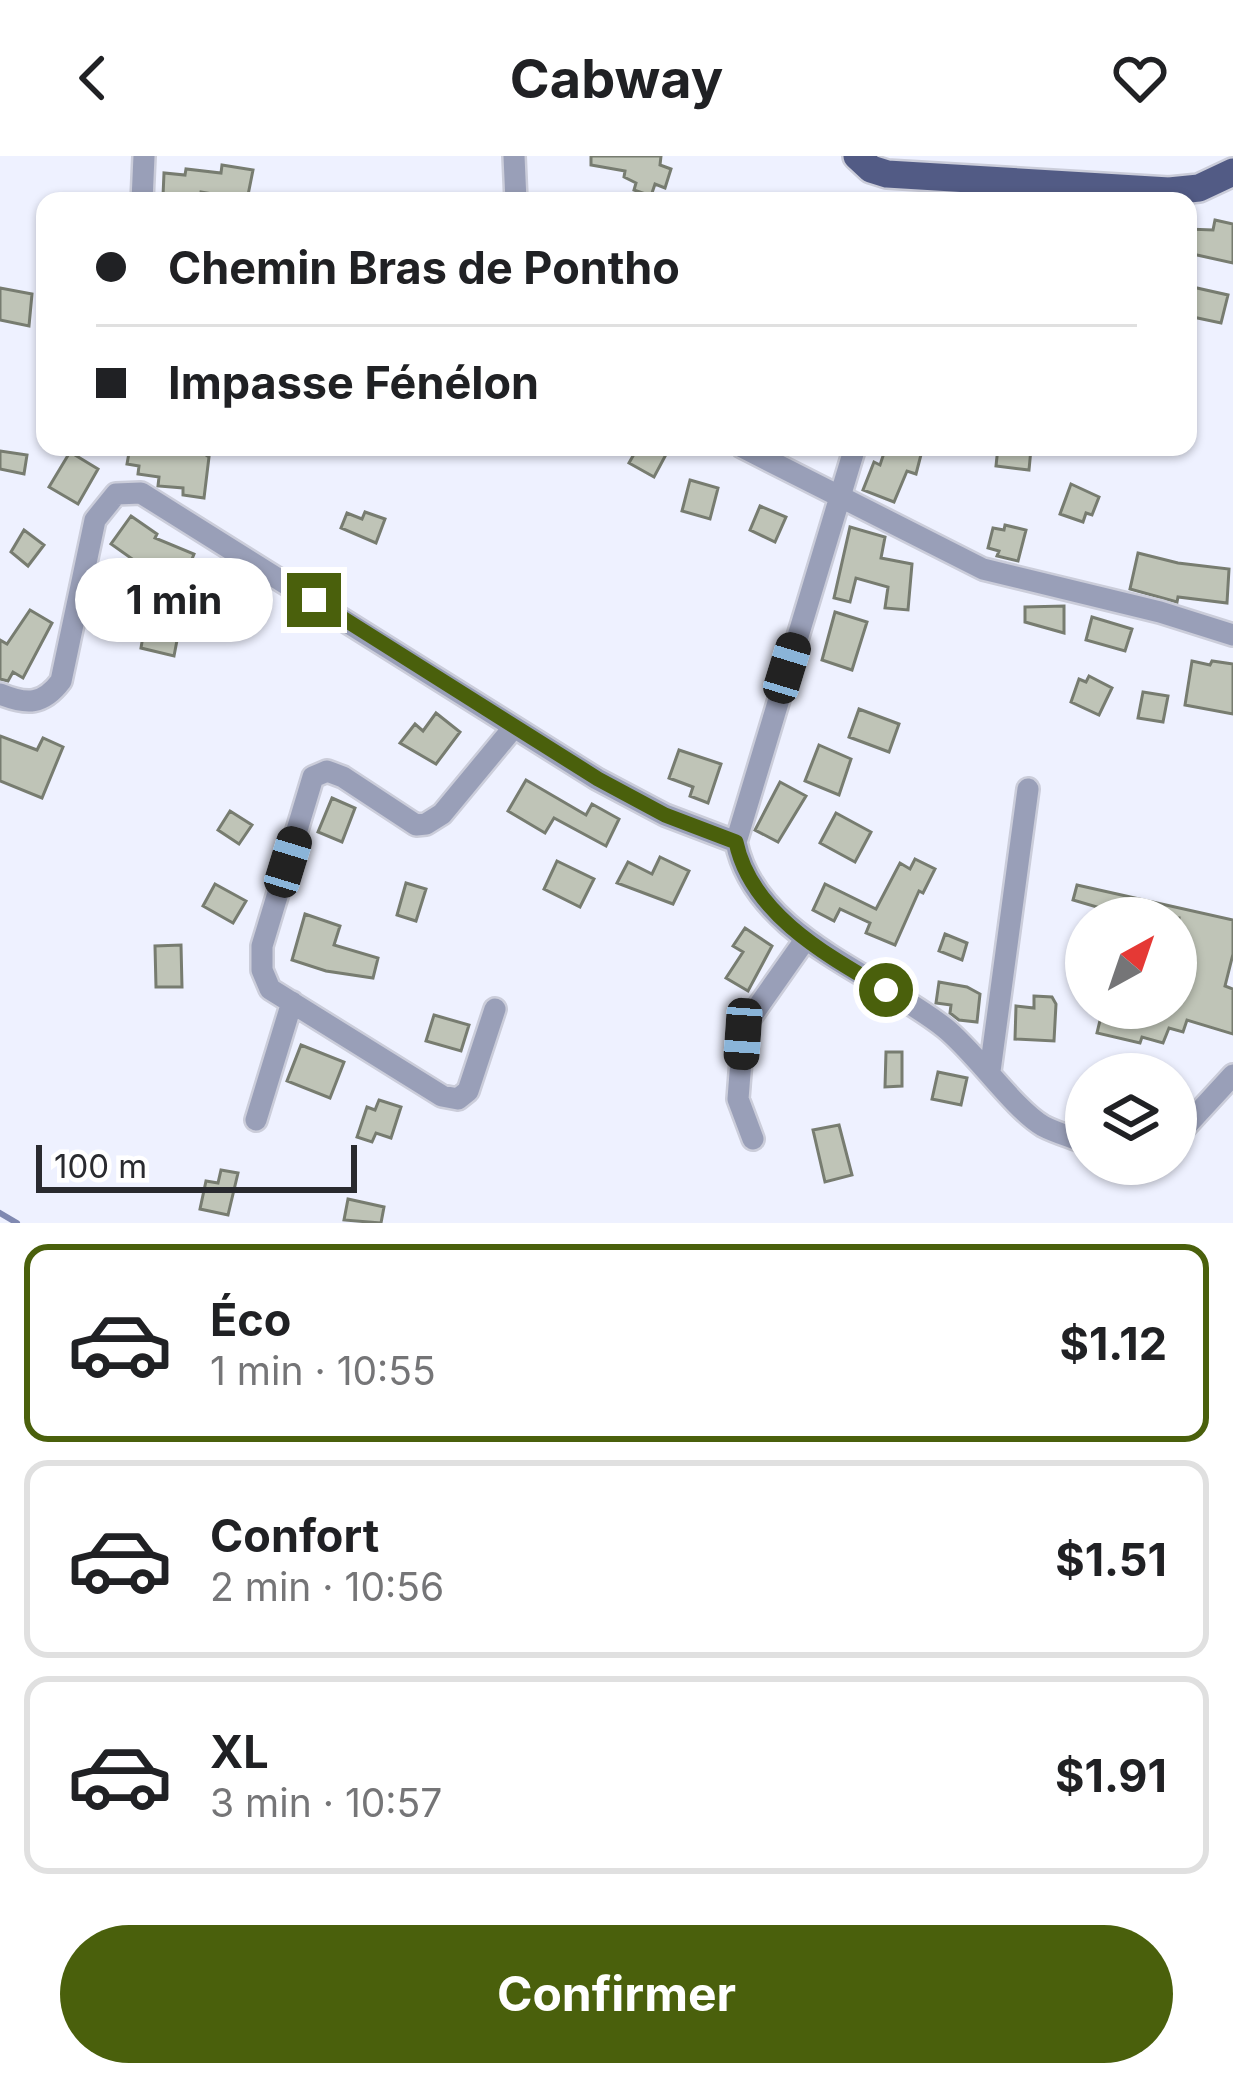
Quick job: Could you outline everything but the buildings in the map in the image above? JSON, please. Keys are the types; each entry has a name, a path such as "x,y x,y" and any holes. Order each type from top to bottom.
{"main road":[{"path":"856,156 871,169 887,174 1169,191 1199,188 1233,172"}],"street":[{"path":"142,192 144,156"},
{"path":"514,156 516,192"},
{"path":"760,456 983,569 1160,612 1233,635"},
{"path":"852,456 736,842 740,861 805,940 941,1025 1043,1126 1065,1135"},
{"path":"0,694 35,701 49,697 61,681 95,520 107,501 127,491 154,499 514,727 648,806 736,842"},
{"path":"495,1009 468,1091 458,1099 442,1096 270,989 262,970 262,946 313,777 327,772 343,777 416,824 427,824 442,814 514,727"},
{"path":"990,1071 1028,789"},
{"path":"753,1139 738,1099 743,1034 805,940"},
{"path":"256,1120 292,1002"},
{"path":"1197,1114 1233,1075"}],"waterway":[{"path":"0,1213 17,1223"}],"route":[{"path":"314,600 598,779 665,815 736,842 740,861 754,883 805,940 886,990"}]}
